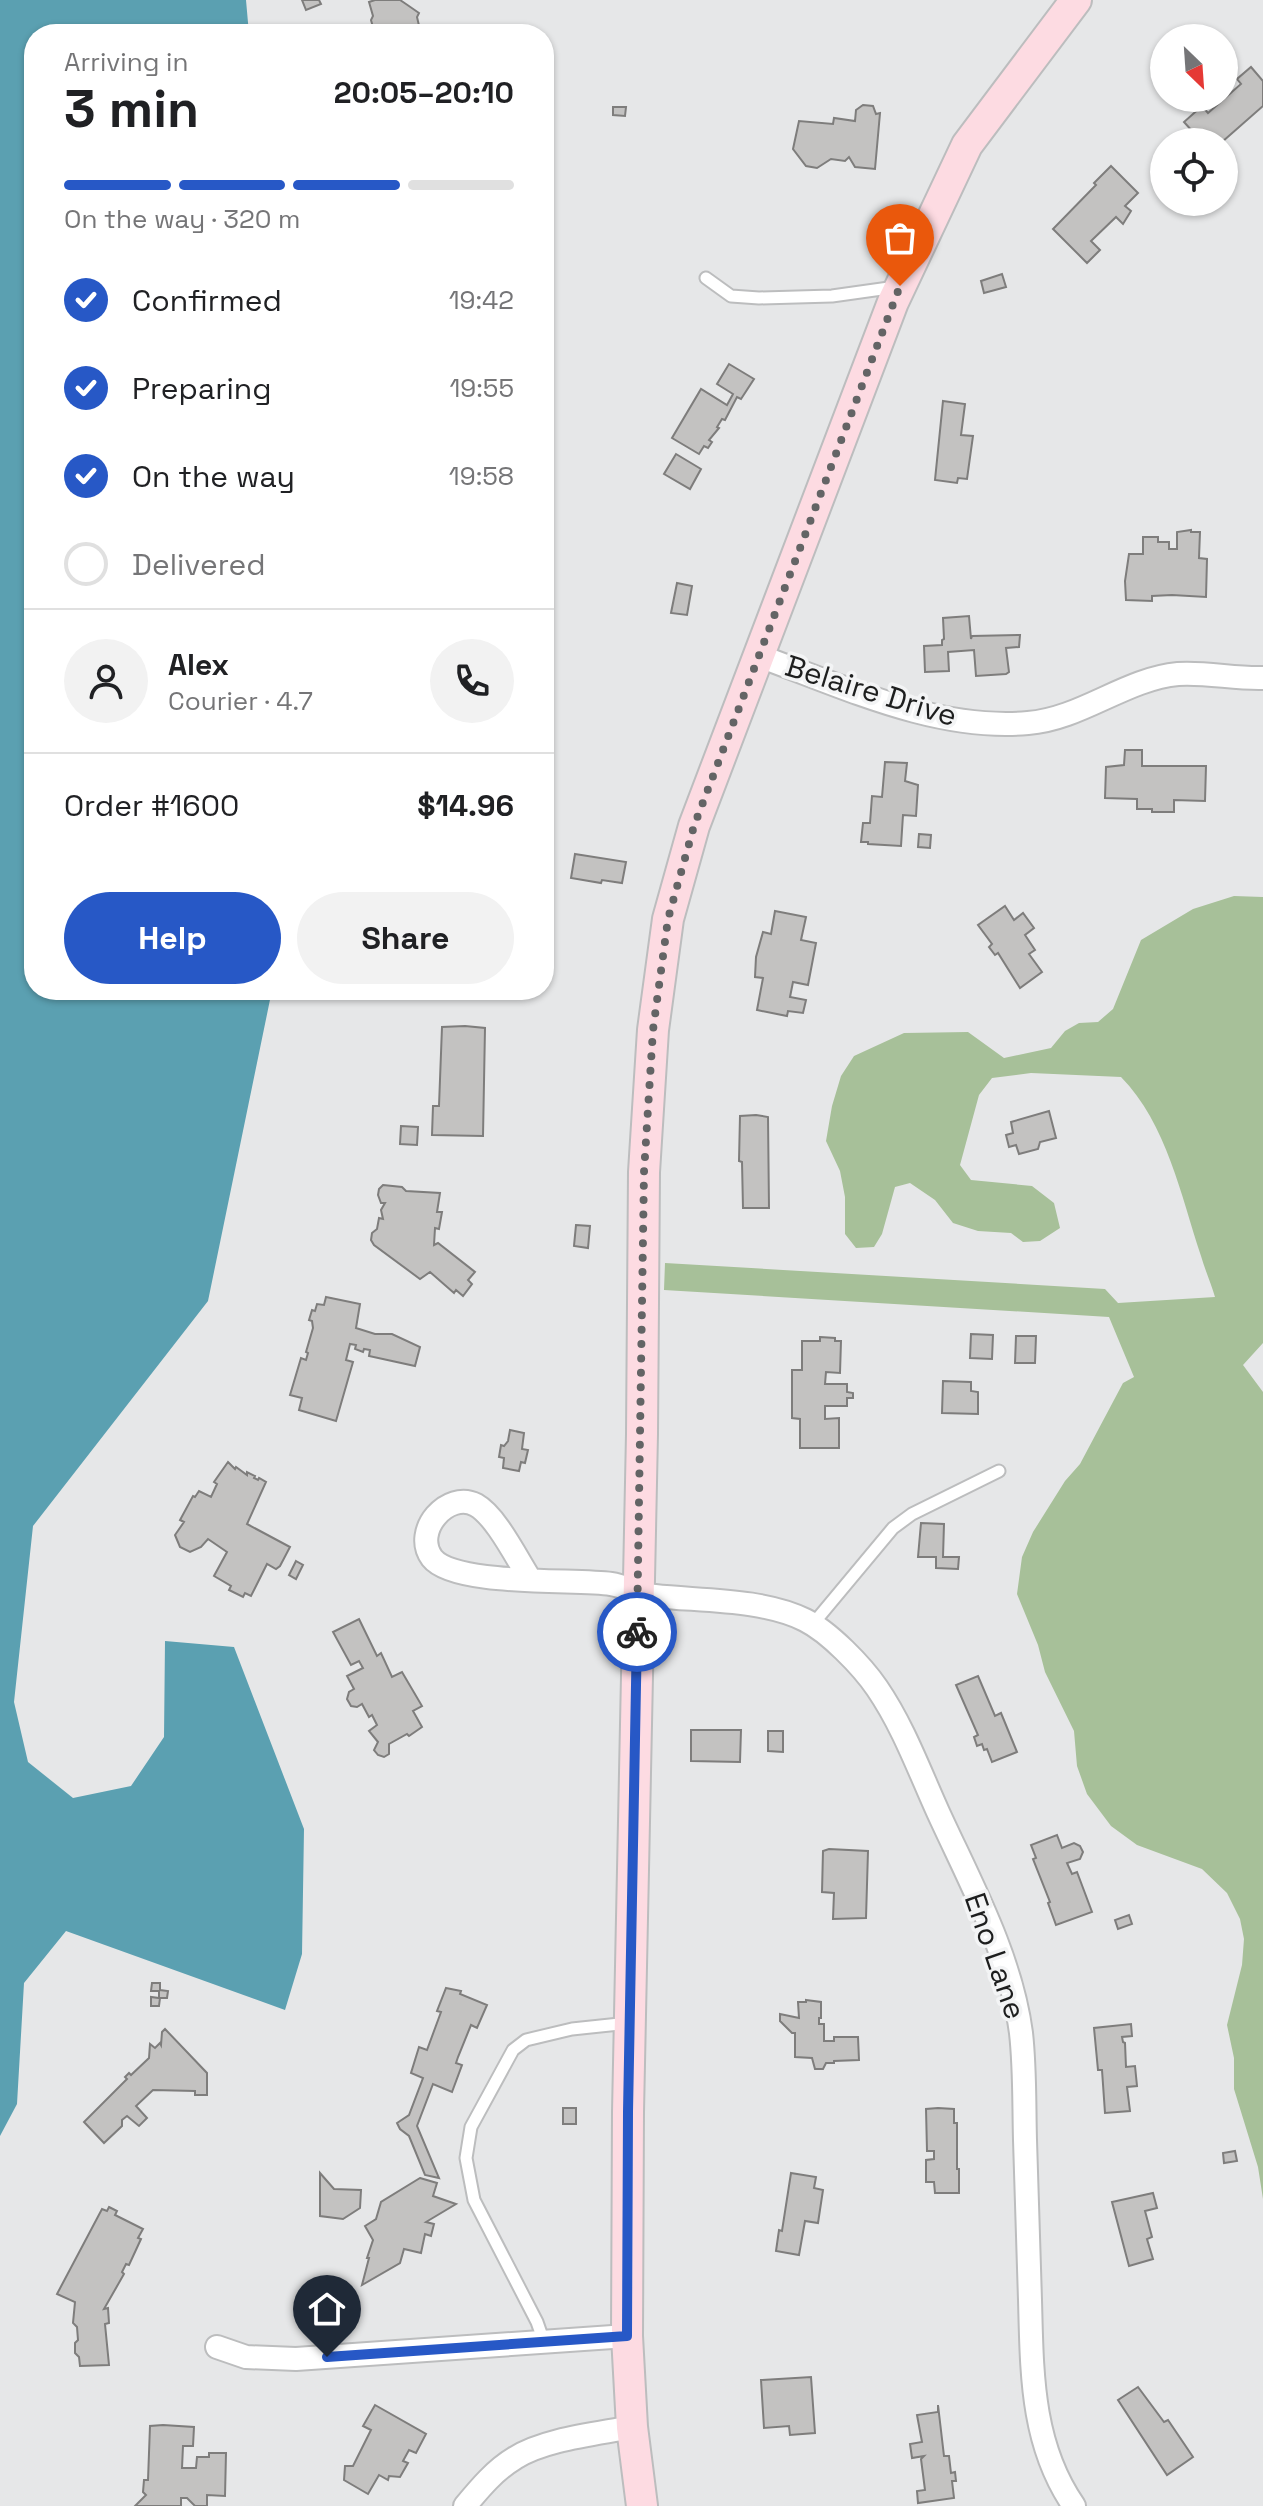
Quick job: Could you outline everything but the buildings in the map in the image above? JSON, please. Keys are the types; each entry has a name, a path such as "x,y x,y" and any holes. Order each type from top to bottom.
{"main road":[{"path":"642,2506 632,2427 627,2336 630,2023 644,1172 653,1030 668,919 690,839 900,286 967,145 1072,2"}],"street":[{"name":"Belaire Drive","path":"759,656 910,710 974,723 1030,723 1068,713 1124,688 1177,674 1263,678"},
{"name":"Eno Lane","path":"530,1579 489,1516 474,1503 451,1503 431,1520 425,1540 433,1558 456,1572 530,1579 611,1584 651,1596 735,1602 798,1617 813,1624 866,1674 900,1727 981,1906 1015,2005 1023,2054 1031,2343 1037,2419 1050,2462 1074,2506"},
{"path":"217,2347 246,2357 296,2359 627,2336"},
{"path":"465,2506 481,2486 516,2457 538,2448 632,2427"}],"lane":[{"path":"706,278 731,296 759,298 832,296 900,286"},
{"path":"813,1624 893,1528 912,1514 999,1471"},
{"path":"544,2342 537,2322 474,2200 466,2158 471,2127 513,2050 526,2040 572,2029 630,2023"}],"green space":[{"path":"1234,896 1263,897 1263,1343 1243,1365 1263,1392 1263,2199 1258,2167 1234,2089 1234,2058 1227,2025 1242,1965 1244,1939 1240,1919 1227,1893 1202,1869 1137,1845 1111,1826 1087,1794 1077,1766 1074,1731 1045,1672 1038,1645 1017,1594 1022,1557 1033,1532 1065,1481 1080,1464 1123,1383 1134,1377 1109,1317 664,1290 665,1263 1105,1289 1118,1303 1215,1297 1161,1138 1137,1096 1121,1077 1031,1073 992,1078 979,1095 960,1165 971,1180 1032,1186 1054,1203 1060,1228 1040,1241 1023,1242 1011,1233 978,1231 953,1223 935,1200 910,1183 895,1187 882,1234 874,1247 856,1248 845,1234 845,1197 840,1171 826,1141 841,1076 854,1056 904,1033 968,1032 1004,1058 1051,1048 1065,1031 1079,1023 1098,1022 1113,1009 1141,940 1193,909"}],"water":[{"path":"0,0 246,0 248,24 24,24 24,1000 270,1000 208,1301 33,1526 14,1702 28,1762 73,1798 131,1786 164,1737 165,1641 234,1647 304,1829 302,1954 285,2010 66,1931 24,1983 17,2104 0,2136"}],"way so far":[{"path":"637,1632 644,1172 653,1030 668,919 694,826 900,286"}],"route":[{"path":"327,2357 627,2336 637,1632"}]}
